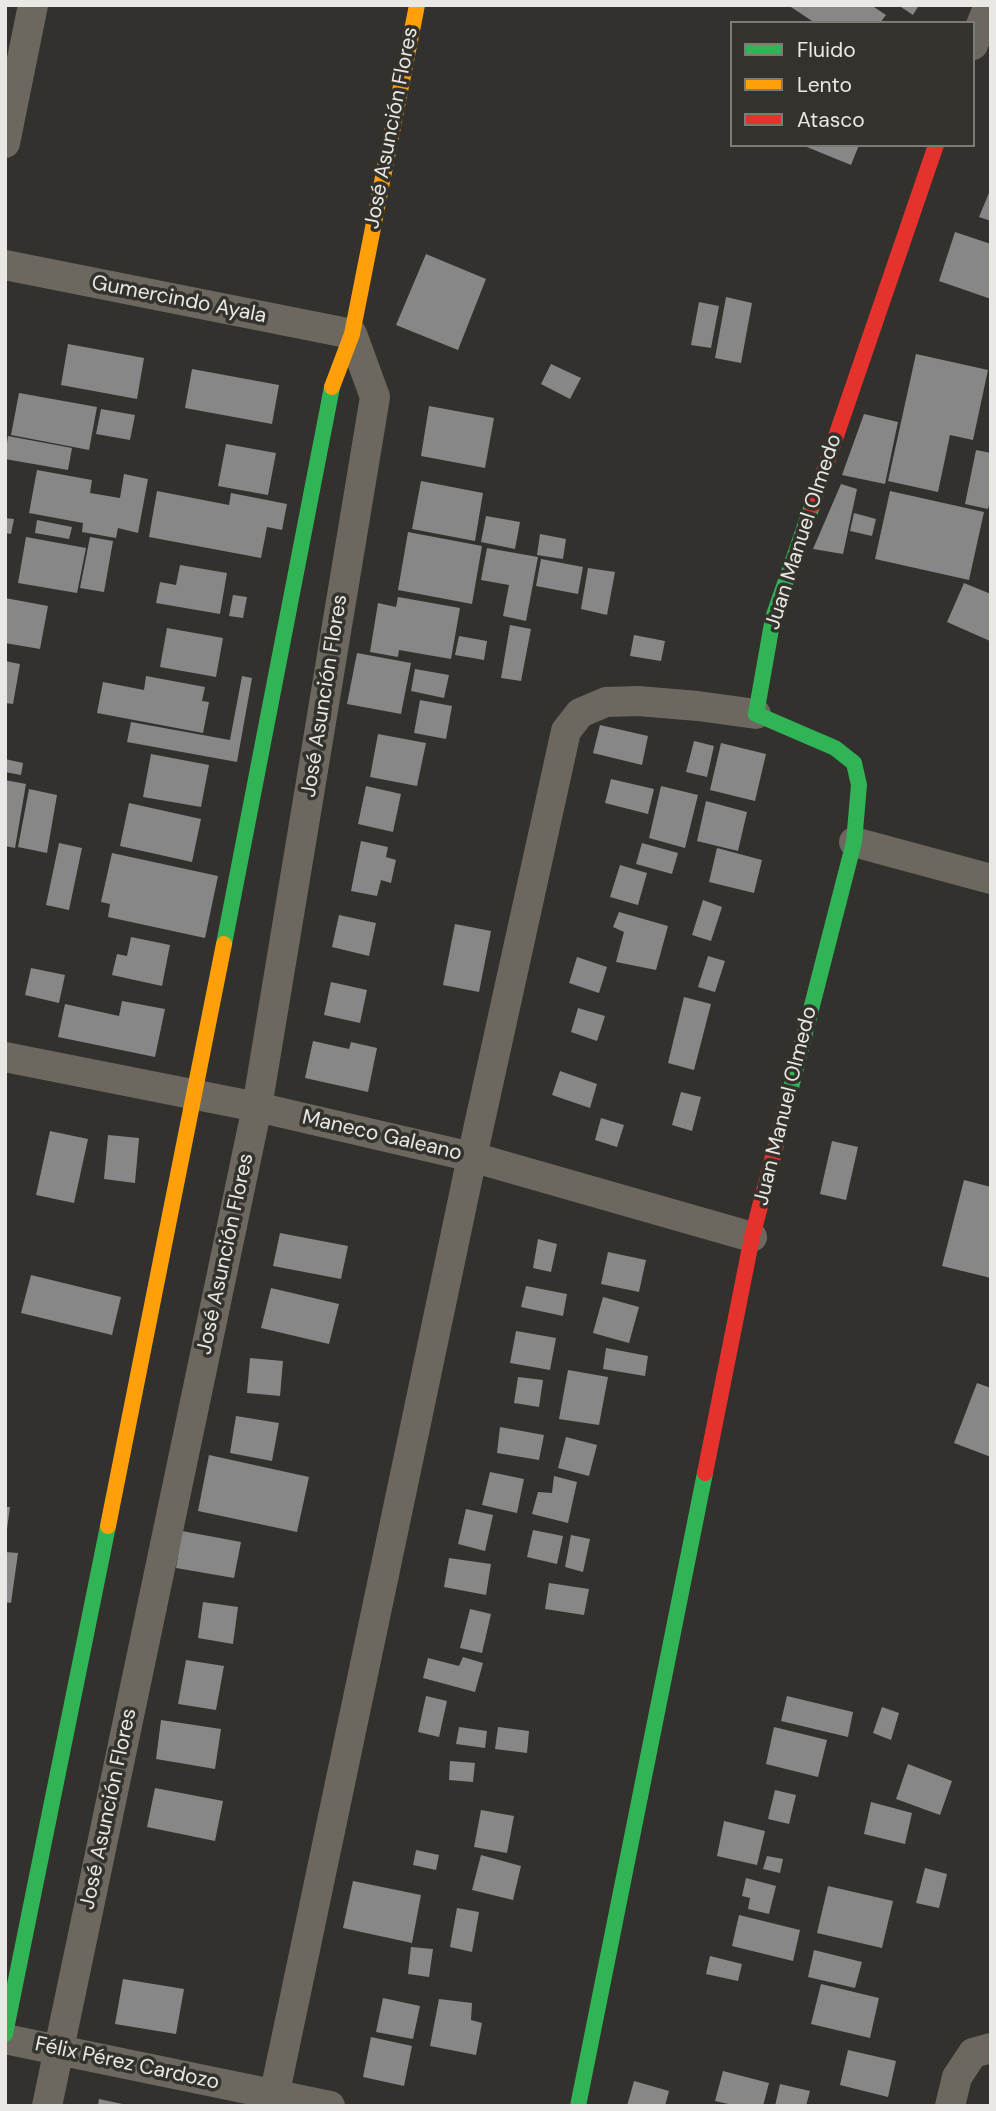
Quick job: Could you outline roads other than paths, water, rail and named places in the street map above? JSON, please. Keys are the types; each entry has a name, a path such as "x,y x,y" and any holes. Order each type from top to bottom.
{"street":[{"path":"5,142 33,5"},
{"name":"José Asunción Flores","path":"195,1095 331,390 352,334 417,5"},
{"path":"975,40 989,5"},
{"name":"Juan Manuel Olmedo","path":"578,2106 752,1237 854,842 859,785 854,763 835,748 756,714 773,618 935,147"},
{"name":"Gumercindo Ayala","path":"5,265 352,334"},
{"name":"José Asunción Flores","path":"47,2106 257,1107 375,397 352,334"},
{"path":"273,2100 472,1157 566,731 580,713 607,702 638,701 756,714"},
{"path":"854,842 991,879"},
{"name":"Maneco Galeano","path":"5,1057 257,1107 472,1157 752,1237"},
{"path":"5,2036 195,1095"},
{"name":"Félix Pérez Cardozo","path":"5,2036 273,2100 330,2106"},
{"path":"950,2106 957,2077 973,2053 991,2048"}]}
